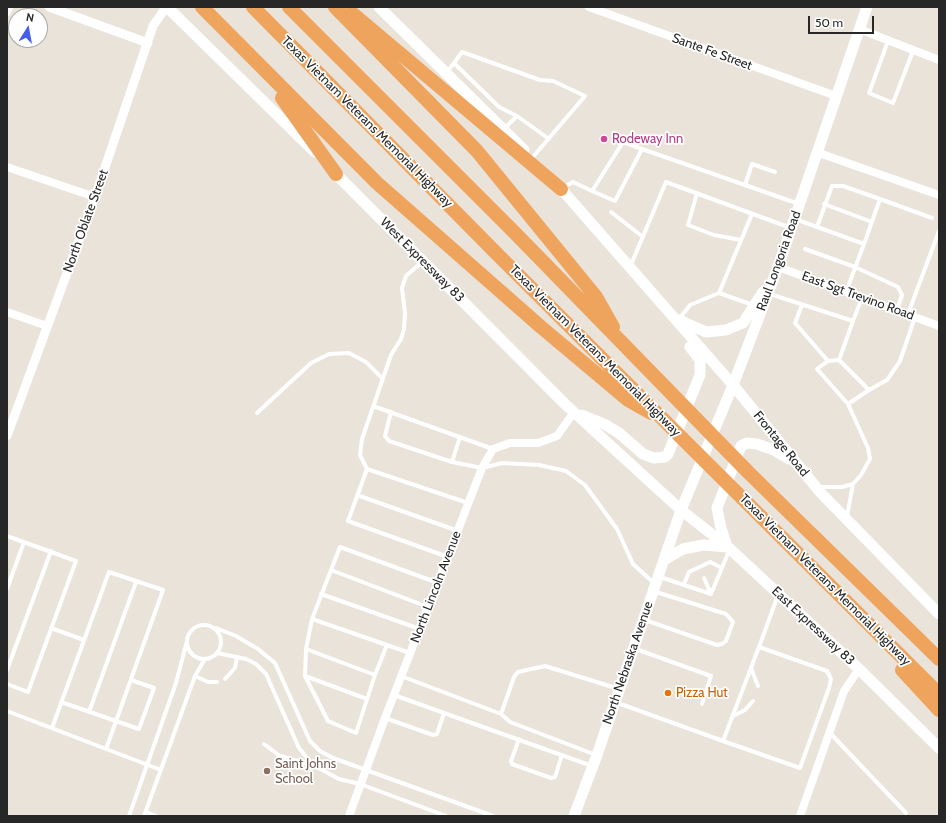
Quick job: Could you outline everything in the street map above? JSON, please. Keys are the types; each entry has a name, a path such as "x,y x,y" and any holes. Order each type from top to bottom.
{"highway":[{"path":"202,7 377,183 541,327 628,400 667,422"},
{"path":"216,7 336,174"},
{"name":"Texas Vietnam Veterans Memorial Highway","path":"253,7 493,250 939,694"},
{"name":"Texas Vietnam Veterans Memorial Highway","path":"289,7 748,472 939,659"},
{"path":"334,7 477,151 596,297 622,343"},
{"path":"344,7 562,189"},
{"path":"790,546 939,710"},
{"path":"873,593 939,651"}],"main road":[{"name":"West Expressway 83","path":"166,7 336,174 574,412 681,510"},
{"path":"379,7 562,189 630,268"},
{"name":"Raul Longoria Road","path":"681,510 733,385 776,272 867,7"},
{"name":"Frontage Road","path":"630,268 733,385 815,487 939,614"},
{"path":"675,318 706,332 726,330 743,323 776,272"},
{"path":"574,412 604,424 619,433 643,454 654,458 665,457 668,454 701,369 700,360 678,330 675,318"},
{"path":"664,560 683,549 703,545 729,548 721,528 717,508 742,445 747,443 757,444 774,450 797,464"},
{"name":"East Expressway 83","path":"681,510 729,548 859,669 939,748"},
{"name":"North Nebraska Avenue","path":"574,816 595,761 681,510"}],"street":[{"path":"7,12 8,7"},
{"path":"49,7 148,43"},
{"name":"North Oblate Street","path":"7,436 95,197 153,26 166,7"},
{"name":"Sante Fe Street","path":"589,7 836,96"},
{"path":"859,29 939,60"},
{"path":"816,152 939,195"},
{"path":"7,167 95,197"},
{"name":"East Sgt Trevino Road","path":"776,272 846,292 939,326"},
{"path":"7,312 47,326"},
{"path":"493,449 510,443 538,443 557,436 574,412"},
{"name":"North Lincoln Avenue","path":"349,816 468,503 482,468 493,449"},
{"path":"800,816 844,692 859,669"}],"lane":[{"path":"888,41 869,93 893,103 913,51"},
{"path":"446,73 462,52 540,80 553,81 585,96 532,158"},
{"path":"454,63 499,107 517,116 549,139"},
{"path":"503,129 517,116"},
{"path":"592,190 623,142 800,204"},
{"path":"562,189 573,182 615,201 642,149"},
{"path":"745,185 752,164 774,172"},
{"path":"630,268 666,182 752,214 793,224 816,227 864,244"},
{"path":"816,227 830,188 837,185 932,218"},
{"path":"697,193 688,225 714,235 741,240"},
{"path":"846,292 880,199"},
{"path":"824,204 872,222"},
{"path":"611,212 643,237"},
{"path":"719,293 752,214"},
{"path":"848,404 887,380 900,361 911,316 939,231"},
{"path":"805,249 855,267 898,287 902,295 897,310"},
{"path":"423,261 406,276 402,288 405,313 404,329 401,339 391,355 373,406 362,439 360,455 367,469 468,503"},
{"path":"675,318 690,305 719,293 754,306"},
{"path":"767,294 853,322"},
{"path":"839,360 862,298"},
{"path":"802,305 795,323 828,361"},
{"path":"257,413 311,363 329,354 349,353 366,362 383,379"},
{"path":"839,360 869,390"},
{"path":"815,487 842,487 853,484 861,476 870,459 868,448 848,404 817,369 828,361 839,360"},
{"path":"373,406 493,449"},
{"path":"391,412 385,436 389,441 452,462 482,468 502,463 539,465 566,471 585,485 617,529 633,564 640,572 655,584 726,614 733,622 726,641 717,645 643,619"},
{"path":"452,462 460,437"},
{"path":"367,469 348,521 448,558"},
{"path":"847,520 847,507 853,484"},
{"path":"357,495 458,530"},
{"path":"7,536 76,561 28,692 7,684"},
{"path":"7,589 24,542"},
{"path":"387,645 375,675 356,733 328,721 305,676 306,649 312,619 340,546 438,583"},
{"path":"711,594 729,548"},
{"path":"7,670 51,552"},
{"path":"684,584 689,572 700,569 710,562 722,568"},
{"path":"330,570 429,608"},
{"path":"52,728 109,572 163,590 106,749"},
{"path":"704,578 711,594"},
{"path":"89,712 136,582"},
{"path":"655,584 684,584 711,594"},
{"path":"321,594 420,629"},
{"path":"723,741 778,594"},
{"path":"312,619 410,654"},
{"path":"129,816 176,683 186,641 191,630 196,626 208,625 236,636 258,649 275,663 310,741 320,751 333,758 493,816"},
{"path":"52,628 84,640"},
{"path":"186,641 187,646 194,656 209,659 218,653 222,642 221,636 216,628"},
{"path":"615,702 800,768 830,688 831,679 827,671 759,647"},
{"path":"633,648 711,676 702,704"},
{"path":"306,649 375,675"},
{"path":"218,653 237,657 256,664 266,674 299,748 313,765"},
{"path":"226,679 235,668 237,657"},
{"path":"156,816 145,814 195,676 204,659"},
{"path":"501,714 514,677 518,672 545,666 553,667 619,689"},
{"path":"751,668 758,686"},
{"path":"195,676 208,682 217,682"},
{"path":"305,676 367,699"},
{"path":"401,676 501,714 510,722 595,761"},
{"path":"62,702 139,729 154,688 131,680"},
{"path":"394,695 562,755 595,761"},
{"path":"733,716 745,710 753,701"},
{"path":"7,711 161,770"},
{"path":"385,718 433,735 437,734 444,713"},
{"path":"829,732 906,813"},
{"path":"519,739 511,761 512,764 551,778 555,777 562,755"},
{"path":"264,744 280,756 313,765 333,777 360,784 446,816"}],"place":[{"name":"Rodeway Inn","path":"604,139"},
{"name":"Pizza Hut","path":"668,693"},
{"name":"Saint Johns School","path":"267,771"}]}
